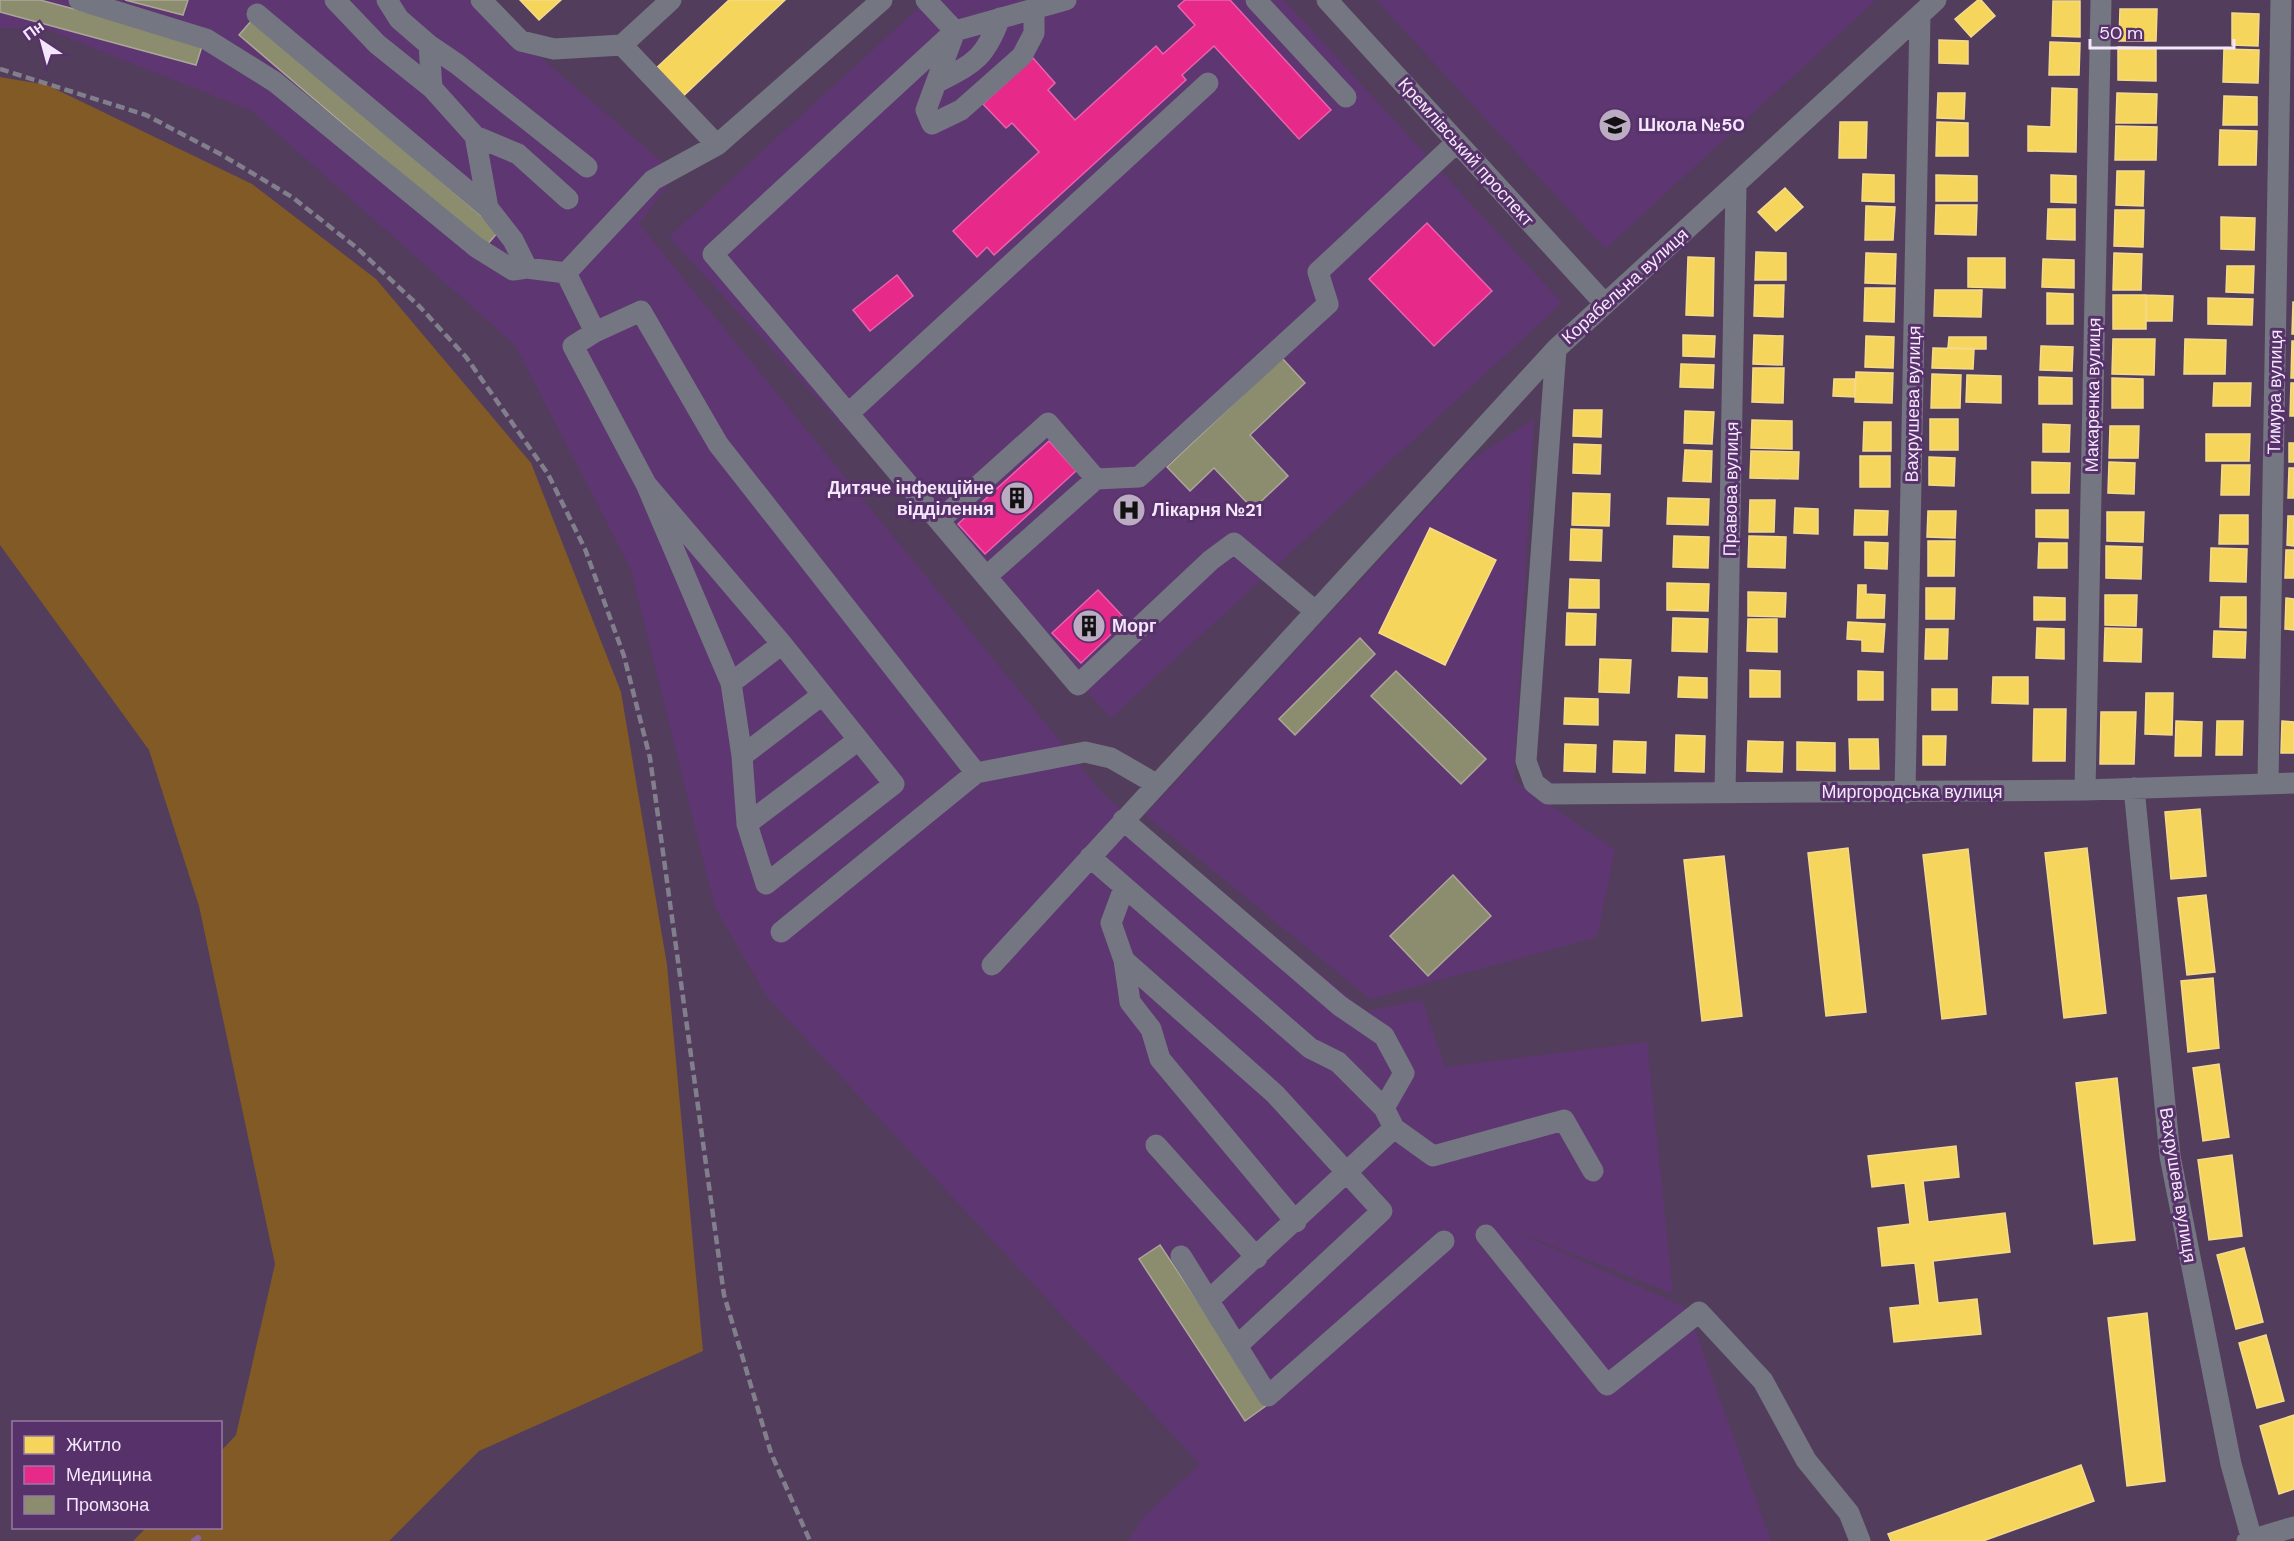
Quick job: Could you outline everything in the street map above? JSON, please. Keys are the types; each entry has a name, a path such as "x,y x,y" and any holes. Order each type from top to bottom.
{"street":[{"path":"79,0 206,39 275,82 476,247 513,270 527,268 566,273"},
{"path":"335,0 377,44 432,88 475,136 518,154 568,199"},
{"path":"387,0 399,19 429,45 457,64 587,167"},
{"path":"481,0 521,41 554,49 622,45 671,0"},
{"path":"566,273 653,180 717,145 882,0"},
{"path":"927,0 955,31"},
{"path":"1066,0 955,31 713,254 1078,685 1211,560 1234,543 1315,611"},
{"path":"1256,0 1346,97"},
{"name":"Кремлівський проспект","path":"1327,0 1605,304"},
{"name":"Корабельна вулиця","path":"1534,783 1526,761 1556,349 1936,0"},
{"name":"Макаренка вулиця","path":"2085,790 2101,0"},
{"name":"Тимура вулиця","path":"2268,784 2281,0"},
{"path":"955,31 926,110 932,124 962,110 1022,56 1034,33 1034,9"},
{"path":"257,14 488,208 513,240 527,268"},
{"name":"Вахрушева вулиця","path":"1905,793 1920,15"},
{"path":"936,83 969,66 989,47 1000,18"},
{"path":"429,45 432,88"},
{"path":"622,45 717,145"},
{"path":"848,414 1208,83"},
{"path":"475,136 488,208"},
{"path":"987,576 1096,479 1139,477 1328,304 1318,272 1457,142"},
{"name":"Правова вулиця","path":"1725,793 1736,185"},
{"path":"566,273 595,332"},
{"path":"646,484 782,644 857,741 894,784 766,884 747,824 742,756 731,682 646,484 573,346 595,332 641,310 718,444 976,773"},
{"path":"992,965 1556,349"},
{"path":"940,520 1047,423 1096,479"},
{"path":"731,682 782,644"},
{"path":"742,756 822,695"},
{"path":"747,824 857,741"},
{"path":"781,932 976,773 1085,752 1111,758 1156,784"},
{"name":"Миргородська вулиця","path":"1534,783 1548,794 1905,793 2294,783"},
{"name":"Вахрушева вулиця","path":"2134,788 2170,1156 2231,1464 2249,1540"},
{"path":"1123,820 1340,1006 1384,1036 1404,1074 1384,1108"},
{"path":"1090,856 1310,1048 1338,1062 1384,1108 1394,1128 1433,1156 1564,1120 1593,1171"},
{"path":"1124,888 1111,923 1124,960 1130,1002 1151,1029 1160,1059 1296,1222"},
{"path":"1124,960 1275,1094 1382,1211 1237,1346"},
{"path":"1209,1300 1296,1222 1394,1128"},
{"path":"1156,1145 1257,1258"},
{"path":"1486,1235 1607,1385 1699,1312 1763,1381 1806,1460 1849,1513 1860,1541"},
{"path":"1181,1256 1268,1396 1444,1241"},
{"path":"2249,1540 2294,1527"}],"shaded area":[{"path":"0,0 474,0 676,174 639,224 1099,789 1142,829 1366,1011 1422,1000 1445,1067 1647,1042 1673,1294 1503,1226 1687,1308 1771,1541 1128,1541 1143,1517 1200,1464 768,998 715,908 630,567 515,345 252,111 43,28 0,28"},
{"name":"Лікарня №21","path":"927,0 1284,0 1562,303 1111,718 669,237"},
{"name":"Школа №50","path":"1380,0 1876,0 1605,249 1378,2"},
{"path":"0,77 47,85 252,184 376,279 531,463 621,692 667,965 703,1351 479,1451 389,1541 133,1541 145,1529 222,1529 222,1450 236,1435 275,1264 199,906 149,750 0,545"},
{"path":"1534,419 1514,780 1615,850 1597,937 1370,999 1145,815 1469,462"}],"building: Житло":[{"path":"520,0 561,0 539,20"},
{"path":"729,0 785,0 677,102 651,73"},
{"path":"1981,0 1995,16 1971,37 1955,19"},
{"path":"2053,1 2080,1 2080,37 2052,36"},
{"path":"2120,9 2157,9 2156,41 2119,41"},
{"path":"2232,13 2259,14 2258,46 2232,45"},
{"path":"1939,40 1968,41 1968,64 1939,63"},
{"path":"2050,42 2080,43 2079,75 2049,75"},
{"path":"2118,47 2156,48 2156,81 2118,80"},
{"path":"2224,49 2259,50 2258,83 2223,82"},
{"path":"2052,88 2077,89 2076,152 2028,151 2028,126 2051,127"},
{"path":"1938,93 1965,93 1964,119 1937,118"},
{"path":"2117,93 2157,94 2156,123 2116,123"},
{"path":"2224,96 2257,97 2257,125 2223,125"},
{"path":"1840,122 1867,122 1866,158 1839,158"},
{"path":"1937,122 1968,123 1968,156 1936,156"},
{"path":"2116,126 2157,127 2156,160 2115,160"},
{"path":"2220,130 2257,131 2256,165 2219,165"},
{"path":"2117,171 2144,171 2143,206 2116,205"},
{"path":"1863,174 1894,175 1894,202 1862,201"},
{"path":"1936,175 1977,176 1977,201 1936,201"},
{"path":"2051,175 2076,176 2076,203 2051,202"},
{"path":"1785,188 1803,207 1776,231 1758,212"},
{"path":"1936,205 1977,205 1976,235 1935,234"},
{"path":"1866,206 1895,207 1893,240 1865,240"},
{"path":"2048,209 2075,209 2075,240 2047,239"},
{"path":"2115,210 2144,210 2143,247 2114,246"},
{"path":"2221,217 2255,218 2254,250 2221,249"},
{"path":"1756,252 1786,253 1786,280 1755,280"},
{"path":"1866,253 1896,254 1895,284 1865,283"},
{"path":"2114,253 2142,254 2141,290 2113,290"},
{"path":"1688,257 1714,258 1713,316 1686,315"},
{"path":"1968,258 2005,258 2005,288 1968,287"},
{"path":"2043,259 2074,260 2074,288 2042,287"},
{"path":"2227,266 2254,266 2253,293 2226,292"},
{"path":"1755,285 1784,285 1783,317 1754,316"},
{"path":"1865,288 1895,288 1894,322 1864,321"},
{"path":"1935,290 1982,290 1981,317 1934,316"},
{"path":"2047,293 2073,294 2073,324 2047,324"},
{"path":"2113,295 2146,295 2146,329 2113,329"},
{"path":"2146,295 2173,296 2172,321 2146,321"},
{"path":"2208,298 2253,299 2252,325 2208,324"},
{"path":"2293,302 2294,334 2292,334"},
{"path":"1683,335 1715,336 1714,357 1683,356"},
{"path":"1754,335 1783,336 1782,365 1753,364"},
{"path":"1866,336 1894,337 1893,368 1865,367"},
{"path":"1949,337 1986,337 1986,349 1948,348"},
{"path":"2113,339 2155,339 2154,375 2112,374"},
{"path":"2185,339 2226,340 2225,374 2184,374"},
{"path":"2292,341 2294,341 2294,378 2291,378"},
{"path":"2041,346 2073,347 2072,371 2040,370"},
{"path":"1933,348 1974,349 1973,369 1932,368"},
{"path":"1681,364 1714,365 1713,388 1680,387"},
{"path":"1753,368 1784,368 1783,403 1752,402"},
{"path":"1856,372 1893,373 1892,403 1855,402"},
{"path":"1932,374 1961,375 1960,408 1931,408"},
{"path":"1967,375 2001,376 2001,403 1966,402"},
{"path":"2039,377 2072,378 2072,404 2039,404"},
{"path":"2112,378 2143,379 2143,408 2112,408"},
{"path":"1834,379 1855,379 1855,397 1833,396"},
{"path":"2214,383 2251,383 2250,406 2213,406"},
{"path":"2291,383 2294,383 2294,416 2290,416"},
{"path":"1574,410 1602,410 1601,437 1573,436"},
{"path":"1685,411 1714,412 1712,444 1684,443"},
{"path":"1930,419 1958,419 1958,450 1930,450"},
{"path":"1752,420 1792,421 1792,449 1751,448"},
{"path":"1864,422 1891,422 1891,451 1863,451"},
{"path":"2043,424 2070,425 2069,452 2043,452"},
{"path":"2110,426 2139,426 2138,458 2109,458"},
{"path":"2206,434 2250,434 2249,461 2206,461"},
{"path":"2289,443 2294,443 2294,462 2289,462"},
{"path":"1574,444 1601,445 1600,474 1573,473"},
{"path":"1685,450 1712,451 1711,482 1683,481"},
{"path":"1751,451 1799,452 1798,479 1750,478"},
{"path":"1860,456 1890,456 1890,487 1860,487"},
{"path":"1929,457 1955,458 1954,486 1929,485"},
{"path":"2032,462 2070,463 2069,493 2032,493"},
{"path":"2109,462 2135,463 2134,494 2108,493"},
{"path":"2222,465 2250,465 2249,495 2221,495"},
{"path":"2289,468 2294,468 2294,498 2288,498"},
{"path":"1573,493 1610,494 1609,526 1572,525"},
{"path":"1668,498 1709,499 1708,525 1667,524"},
{"path":"1750,500 1775,500 1774,532 1749,532"},
{"path":"1795,508 1818,509 1818,534 1794,533"},
{"path":"1855,510 1888,511 1887,535 1854,535"},
{"path":"2036,510 2068,510 2068,538 2036,537"},
{"path":"1928,511 1956,511 1955,538 1927,537"},
{"path":"2107,512 2144,512 2143,542 2107,541"},
{"path":"2220,515 2248,515 2248,544 2219,544"},
{"path":"2288,516 2294,516 2294,546 2287,545"},
{"path":"1430,528 1496,560 1445,665 1379,633"},
{"path":"1571,529 1602,530 1601,561 1570,560"},
{"path":"1674,536 1709,537 1708,568 1673,567"},
{"path":"1749,536 1786,537 1785,568 1748,567"},
{"path":"1928,541 1955,541 1954,576 1928,576"},
{"path":"1865,542 1888,543 1887,569 1865,568"},
{"path":"2039,543 2067,543 2067,568 2038,568"},
{"path":"2106,546 2142,547 2141,579 2106,578"},
{"path":"2211,548 2247,549 2246,582 2210,581"},
{"path":"2286,550 2294,550 2294,578 2285,578"},
{"path":"1570,579 1599,580 1599,608 1569,608"},
{"path":"1667,583 1709,584 1708,611 1667,610"},
{"path":"1858,585 1866,585 1866,594 1885,595 1884,618 1857,618"},
{"path":"1926,588 1955,588 1954,619 1926,619"},
{"path":"1748,592 1786,593 1785,617 1748,616"},
{"path":"2105,595 2137,595 2136,626 2105,625"},
{"path":"2034,597 2065,598 2065,620 2034,620"},
{"path":"2221,597 2246,597 2246,628 2220,627"},
{"path":"2286,598 2294,599 2294,630 2285,629"},
{"path":"1567,613 1596,614 1595,645 1566,645"},
{"path":"1673,618 1708,619 1707,652 1672,651"},
{"path":"1748,619 1777,619 1777,652 1747,651"},
{"path":"1848,622 1885,624 1883,652 1862,651 1862,640 1847,639"},
{"path":"2037,628 2064,629 2064,659 2036,658"},
{"path":"2105,628 2142,629 2141,662 2104,661"},
{"path":"1926,629 1948,629 1947,659 1925,659"},
{"path":"2214,631 2246,632 2245,658 2213,657"},
{"path":"1600,659 1631,660 1629,693 1599,692"},
{"path":"1750,670 1780,671 1780,697 1750,697"},
{"path":"1858,671 1883,672 1883,700 1858,700"},
{"path":"1679,677 1707,678 1707,698 1678,697"},
{"path":"1993,677 2028,677 2028,704 1992,703"},
{"path":"1932,689 1957,689 1957,710 1932,710"},
{"path":"2146,693 2173,693 2172,735 2145,734"},
{"path":"1565,698 1598,699 1598,725 1564,724"},
{"path":"2034,709 2066,709 2065,761 2033,761"},
{"path":"2101,712 2136,712 2134,764 2100,764"},
{"path":"2176,721 2202,722 2201,756 2175,756"},
{"path":"2217,721 2243,721 2242,755 2216,755"},
{"path":"2282,721 2294,722 2294,753 2281,753"},
{"path":"1676,735 1705,736 1704,772 1675,771"},
{"path":"1923,736 1946,736 1945,765 1923,765"},
{"path":"1849,739 1878,739 1879,769 1850,769"},
{"path":"1614,741 1646,742 1645,773 1613,772"},
{"path":"1748,741 1783,742 1782,772 1747,771"},
{"path":"1797,742 1835,743 1835,771 1797,770"},
{"path":"1565,744 1596,745 1595,772 1564,771"},
{"path":"2200,809 2206,876 2171,879 2165,812"},
{"path":"1848,848 1866,1012 1826,1016 1808,853"},
{"path":"2087,848 2106,1013 2064,1018 2045,853"},
{"path":"1968,849 1986,1014 1942,1019 1923,855"},
{"path":"1724,856 1742,1016 1702,1021 1684,860"},
{"path":"2206,895 2215,972 2187,975 2178,898"},
{"path":"2213,978 2219,1048 2188,1052 2181,981"},
{"path":"2219,1064 2229,1137 2203,1141 2193,1068"},
{"path":"2117,1078 2135,1240 2094,1244 2076,1083"},
{"path":"1956,1146 1959,1177 1923,1181 1928,1222 2005,1213 2010,1252 1933,1261 1938,1303 1977,1299 1981,1334 1894,1342 1890,1308 1920,1305 1915,1263 1882,1266 1878,1228 1910,1224 1905,1183 1872,1187 1868,1156"},
{"path":"2232,1155 2242,1236 2209,1240 2198,1160"},
{"path":"2244,1248 2263,1322 2236,1329 2217,1255"},
{"path":"2147,1313 2165,1481 2127,1486 2108,1318"},
{"path":"2266,1335 2284,1401 2257,1408 2239,1343"},
{"path":"2294,1415 2294,1489 2279,1494 2260,1426"},
{"path":"2081,1465 2094,1501 1983,1541 1891,1541 1888,1534"}],"building: Медицина":[{"path":"1185,0 1230,0 1331,110 1299,139 1214,46 1182,75 1186,80 994,255 987,247 977,257 953,231 1039,152 1012,123 1006,128 983,104 1033,58 1055,83 1048,90 1075,120 1156,46 1163,54 1195,25 1178,6"},
{"path":"1427,223 1492,291 1434,346 1369,279"},
{"path":"897,275 913,296 870,331 853,310"},
{"name":"Дитяче інфекційне відділення","path":"1049,441 1076,471 985,554 958,524"},
{"name":"Морг","path":"1098,590 1126,620 1081,663 1052,633"}],"building: Промзона":[{"path":"0,0 40,0 203,43 196,65 0,12"},
{"path":"125,0 188,0 183,15"},
{"path":"252,20 499,231 486,246 239,35"},
{"path":"1282,358 1305,383 1250,435 1288,476 1253,509 1214,468 1190,491 1167,467"},
{"path":"1360,638 1375,654 1295,735 1279,719"},
{"path":"1396,671 1486,759 1461,784 1371,696"},
{"path":"1453,875 1491,916 1428,976 1390,936"},
{"path":"1160,1245 1267,1405 1245,1421 1139,1259"}],"waterway":[{"path":"194,1541 198,1538"}],"railway":[{"path":"0,69 146,115 222,155 292,197 357,248 420,307 466,357 548,474 585,549 624,656 650,758 724,1295 771,1453 810,1541"}],"place":[{"name":"Школа №50","path":"1615,125"},
{"name":"Дитяче інфекційне відділення","path":"1017,498"},
{"name":"Лікарня №21","path":"1129,510"},
{"name":"Морг","path":"1089,626"}]}
